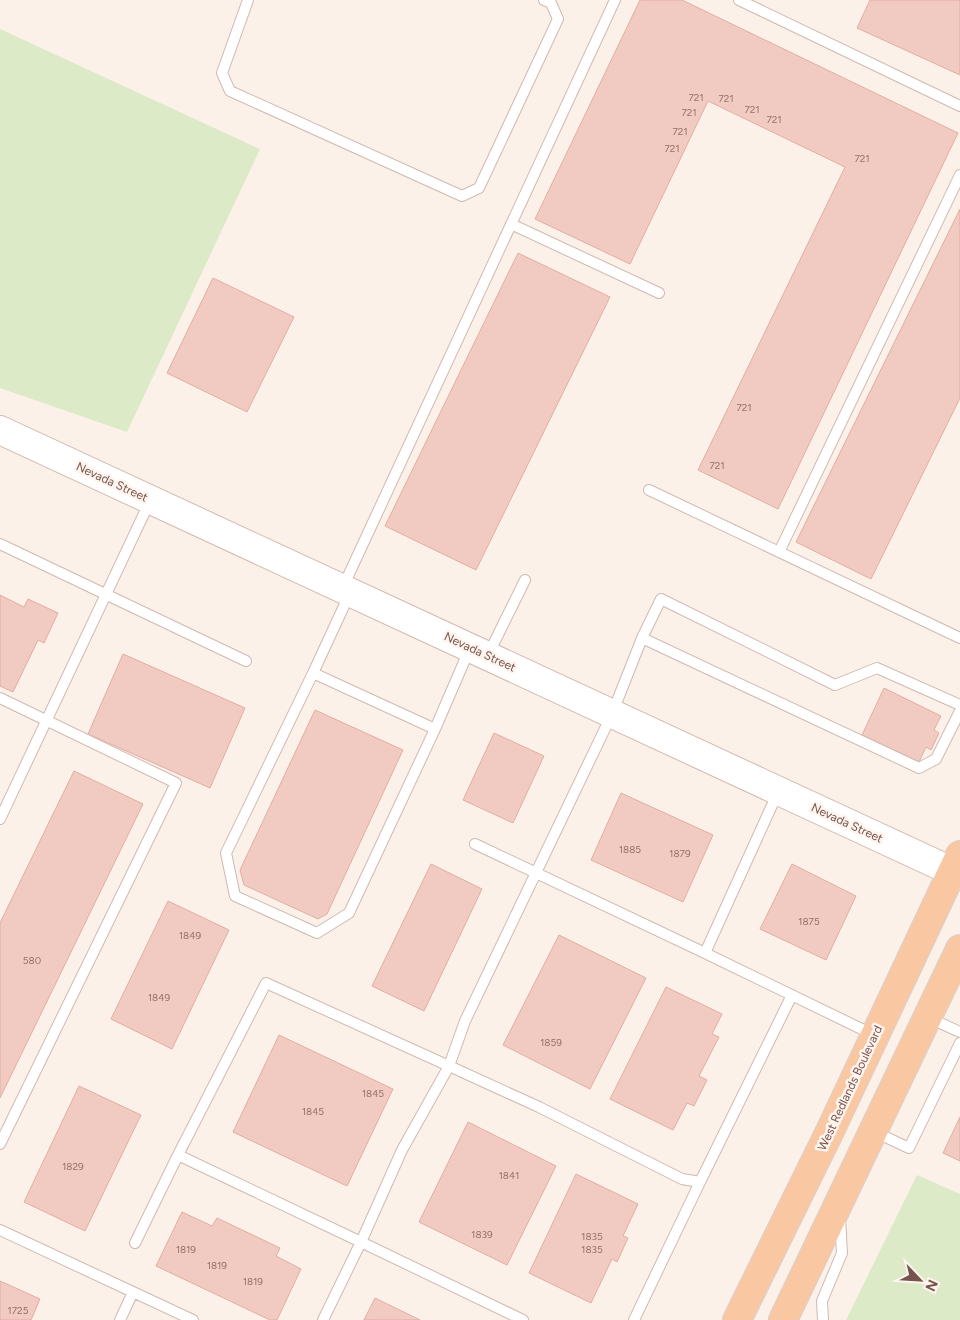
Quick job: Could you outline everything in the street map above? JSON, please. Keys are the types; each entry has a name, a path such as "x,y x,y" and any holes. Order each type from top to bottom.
{"main road":[{"name":"West Redlands Boulevard","path":"737,1320 958,867"},
{"path":"783,1320 960,949"}],"street":[{"name":"Nevada Street","path":"0,430 778,791 958,867"}],"lane":[{"path":"248,0 222,73 230,91 462,196 479,188 558,18 551,3 544,0"},
{"path":"525,580 479,652 435,729 349,913 317,933 235,896 226,853 313,673 346,590 511,224 615,0"},
{"path":"739,0 960,106"},
{"path":"779,552 960,175"},
{"path":"511,224 659,293"},
{"path":"649,490 960,638"},
{"path":"0,819 151,500"},
{"path":"0,544 246,661"},
{"path":"323,1320 361,1242 402,1150 449,1066 465,1021 612,714 642,638 661,599 835,685 877,668 960,705"},
{"path":"642,638 919,768 936,759 960,711"},
{"path":"313,673 435,729"},
{"path":"0,698 176,783 0,1144"},
{"path":"705,953 778,791"},
{"path":"475,844 875,1035"},
{"path":"135,1243 266,983 539,1107 682,1179 700,1182"},
{"path":"634,1320 792,995"},
{"path":"928,1017 960,1032"},
{"path":"874,1132 909,1148 960,1043"},
{"path":"178,1155 522,1320"},
{"path":"823,1320 822,1302 842,1253 840,1204"},
{"path":"0,1230 193,1320"},
{"path":"120,1320 133,1292"}],"green space":[{"path":"0,29 260,149 127,432 0,388"},
{"path":"917,1175 960,1194 960,1320 846,1320"}],"building":[{"path":"640,0 682,0 958,133 778,509 698,470 845,167 708,101 630,264 535,219"},
{"path":"870,0 960,0 960,75 857,28"},
{"path":"960,209 960,398 871,579 796,542"},
{"path":"518,253 610,297 476,570 385,526"},
{"path":"213,278 294,317 247,412 167,373"},
{"path":"0,595 24,607 28,599 58,613 44,643 38,640 13,692 0,686"},
{"path":"123,654 245,708 210,788 88,734"},
{"path":"884,688 941,716 934,730 939,733 931,750 926,747 919,762 862,735"},
{"path":"315,710 403,750 327,914 318,919 244,885 240,870"},
{"path":"494,733 544,756 513,823 463,800"},
{"path":"74,771 143,804 0,1098 0,923"},
{"path":"621,793 713,835 683,902 591,860"},
{"path":"431,864 482,889 424,1011 372,986"},
{"path":"792,864 856,896 826,960 760,929"},
{"path":"168,901 229,930 172,1049 111,1019"},
{"path":"559,935 646,978 590,1089 503,1045"},
{"path":"666,987 722,1014 712,1034 719,1037 699,1076 707,1080 694,1106 687,1103 673,1130 610,1099"},
{"path":"279,1035 393,1089 347,1186 233,1132"},
{"path":"79,1086 141,1115 85,1231 24,1202"},
{"path":"960,1117 960,1161 943,1153"},
{"path":"468,1122 556,1166 507,1265 419,1222"},
{"path":"576,1174 638,1204 623,1236 628,1238 617,1262 612,1259 591,1303 529,1273"},
{"path":"182,1212 212,1226 217,1218 280,1248 276,1256 301,1269 277,1320 270,1320 156,1266"},
{"path":"0,1281 40,1299 31,1320 0,1320"},
{"path":"375,1298 420,1320 364,1320"}]}
